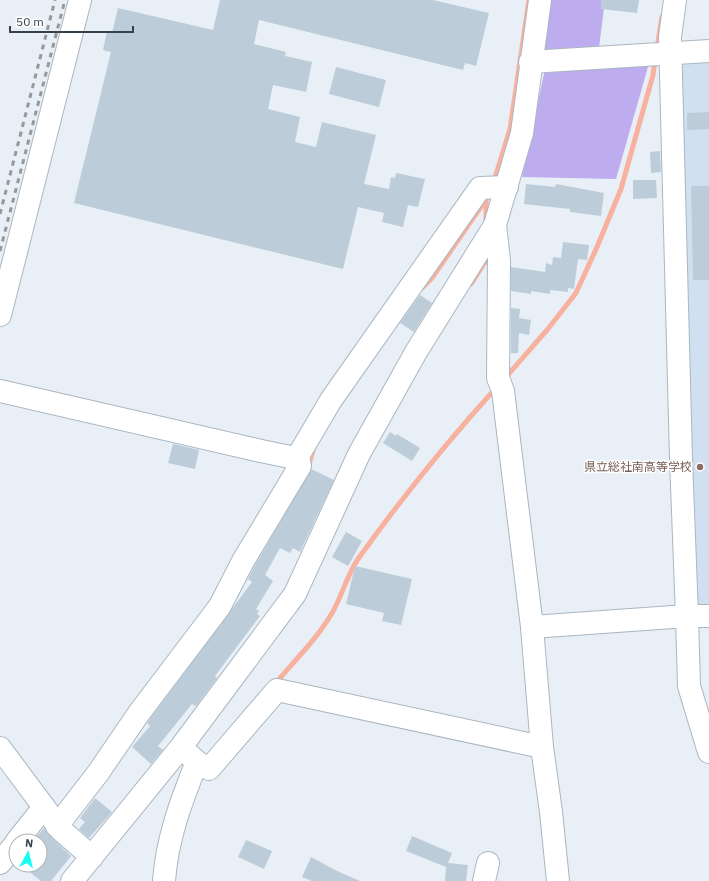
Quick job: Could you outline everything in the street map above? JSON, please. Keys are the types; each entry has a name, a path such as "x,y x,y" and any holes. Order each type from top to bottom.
{"street":[{"path":"0,315 80,0"},
{"path":"540,0 530,62 522,133 496,187 495,224 499,260 500,383 532,627 542,747 551,812 558,881"},
{"path":"675,0 670,36 661,54 681,459 689,686 709,752"},
{"path":"530,62 709,50"},
{"path":"58,826 98,774 139,713 220,606 251,548 300,466 298,456 331,400 480,188 496,187"},
{"path":"72,881 92,857 188,753 295,594 359,454 416,352 495,224"},
{"path":"0,391 261,451 298,456"},
{"path":"532,627 687,616 709,616"},
{"path":"188,753 209,769 277,690 542,747"},
{"path":"0,748 58,826 92,857"},
{"path":"164,881 165,867 188,753"},
{"path":"24,833 44,807"},
{"path":"0,863 8,853"}],"shaded area":[{"path":"548,0 605,0 599,48 544,52"},
{"name":"県立総社南高等学校","path":"709,56 709,609 695,609 678,69 686,57"},
{"path":"650,60 616,179 522,177 545,69"}],"building":[{"path":"220,0 433,0 489,13 476,66 465,63 463,70 259,20 254,44 286,52 285,56 312,62 306,92 273,85 268,109 300,117 295,142 316,147 322,122 376,135 364,184 389,189 391,177 395,178 396,173 425,179 418,207 408,205 403,227 382,222 384,213 358,207 343,269 74,203 111,52 103,50 107,31 112,33 118,8 213,30"},
{"path":"601,0 639,0 637,13 601,9"},
{"path":"336,67 386,80 379,107 329,94"},
{"path":"709,112 709,129 687,130 687,113"},
{"path":"660,151 661,172 651,173 650,152"},
{"path":"633,180 656,180 657,198 633,199"},
{"path":"526,184 555,187 556,184 604,193 601,216 570,212 570,209 524,204"},
{"path":"691,186 709,186 709,280 693,280"},
{"path":"563,242 589,245 587,260 578,259 574,289 568,288 568,292 550,290 550,294 531,291 531,294 511,291 511,267 545,272 546,263 552,265 553,257 561,258"},
{"path":"420,295 432,303 414,332 400,323"},
{"path":"511,308 520,309 519,318 531,320 529,335 519,333 518,353 511,353"},
{"path":"390,432 396,436 397,434 420,448 412,461 383,443"},
{"path":"173,444 199,450 195,469 168,463"},
{"path":"311,469 334,480 300,552 293,548 290,553 280,548 265,575 273,581 256,609 259,611 257,614 260,616 215,676 217,678 196,706 192,704 158,746 163,750 151,764 132,747 150,726 147,723 149,720 252,582 248,579 254,567"},
{"path":"346,532 362,541 348,566 332,557"},
{"path":"355,566 412,579 401,625 382,621 384,613 346,604"},
{"path":"95,798 112,812 89,838 79,829 85,822 80,818"},
{"path":"44,828 71,856 51,881 41,881 31,873 48,873 48,833 40,833"},
{"path":"412,836 452,853 448,863 468,865 466,881 445,881 446,867 406,851"},
{"path":"246,840 272,851 264,869 238,857"},
{"path":"311,857 360,881 312,881 302,877"}],"waterway":[{"path":"494,181 510,129 529,0"},
{"path":"657,48 662,17"},
{"path":"506,377 547,330 576,293 621,189 653,75 655,60"},
{"path":"486,197 486,219"},
{"path":"422,288 432,278 487,198"},
{"path":"471,284 489,256 489,253"},
{"path":"275,684 326,623 336,606 354,565 374,537 441,451 495,389"},
{"path":"308,468 314,447"}],"railway":[{"path":"0,214 55,0"},
{"path":"0,251 65,0"}],"place":[{"name":"県立総社南高等学校","path":"700,467"}]}
